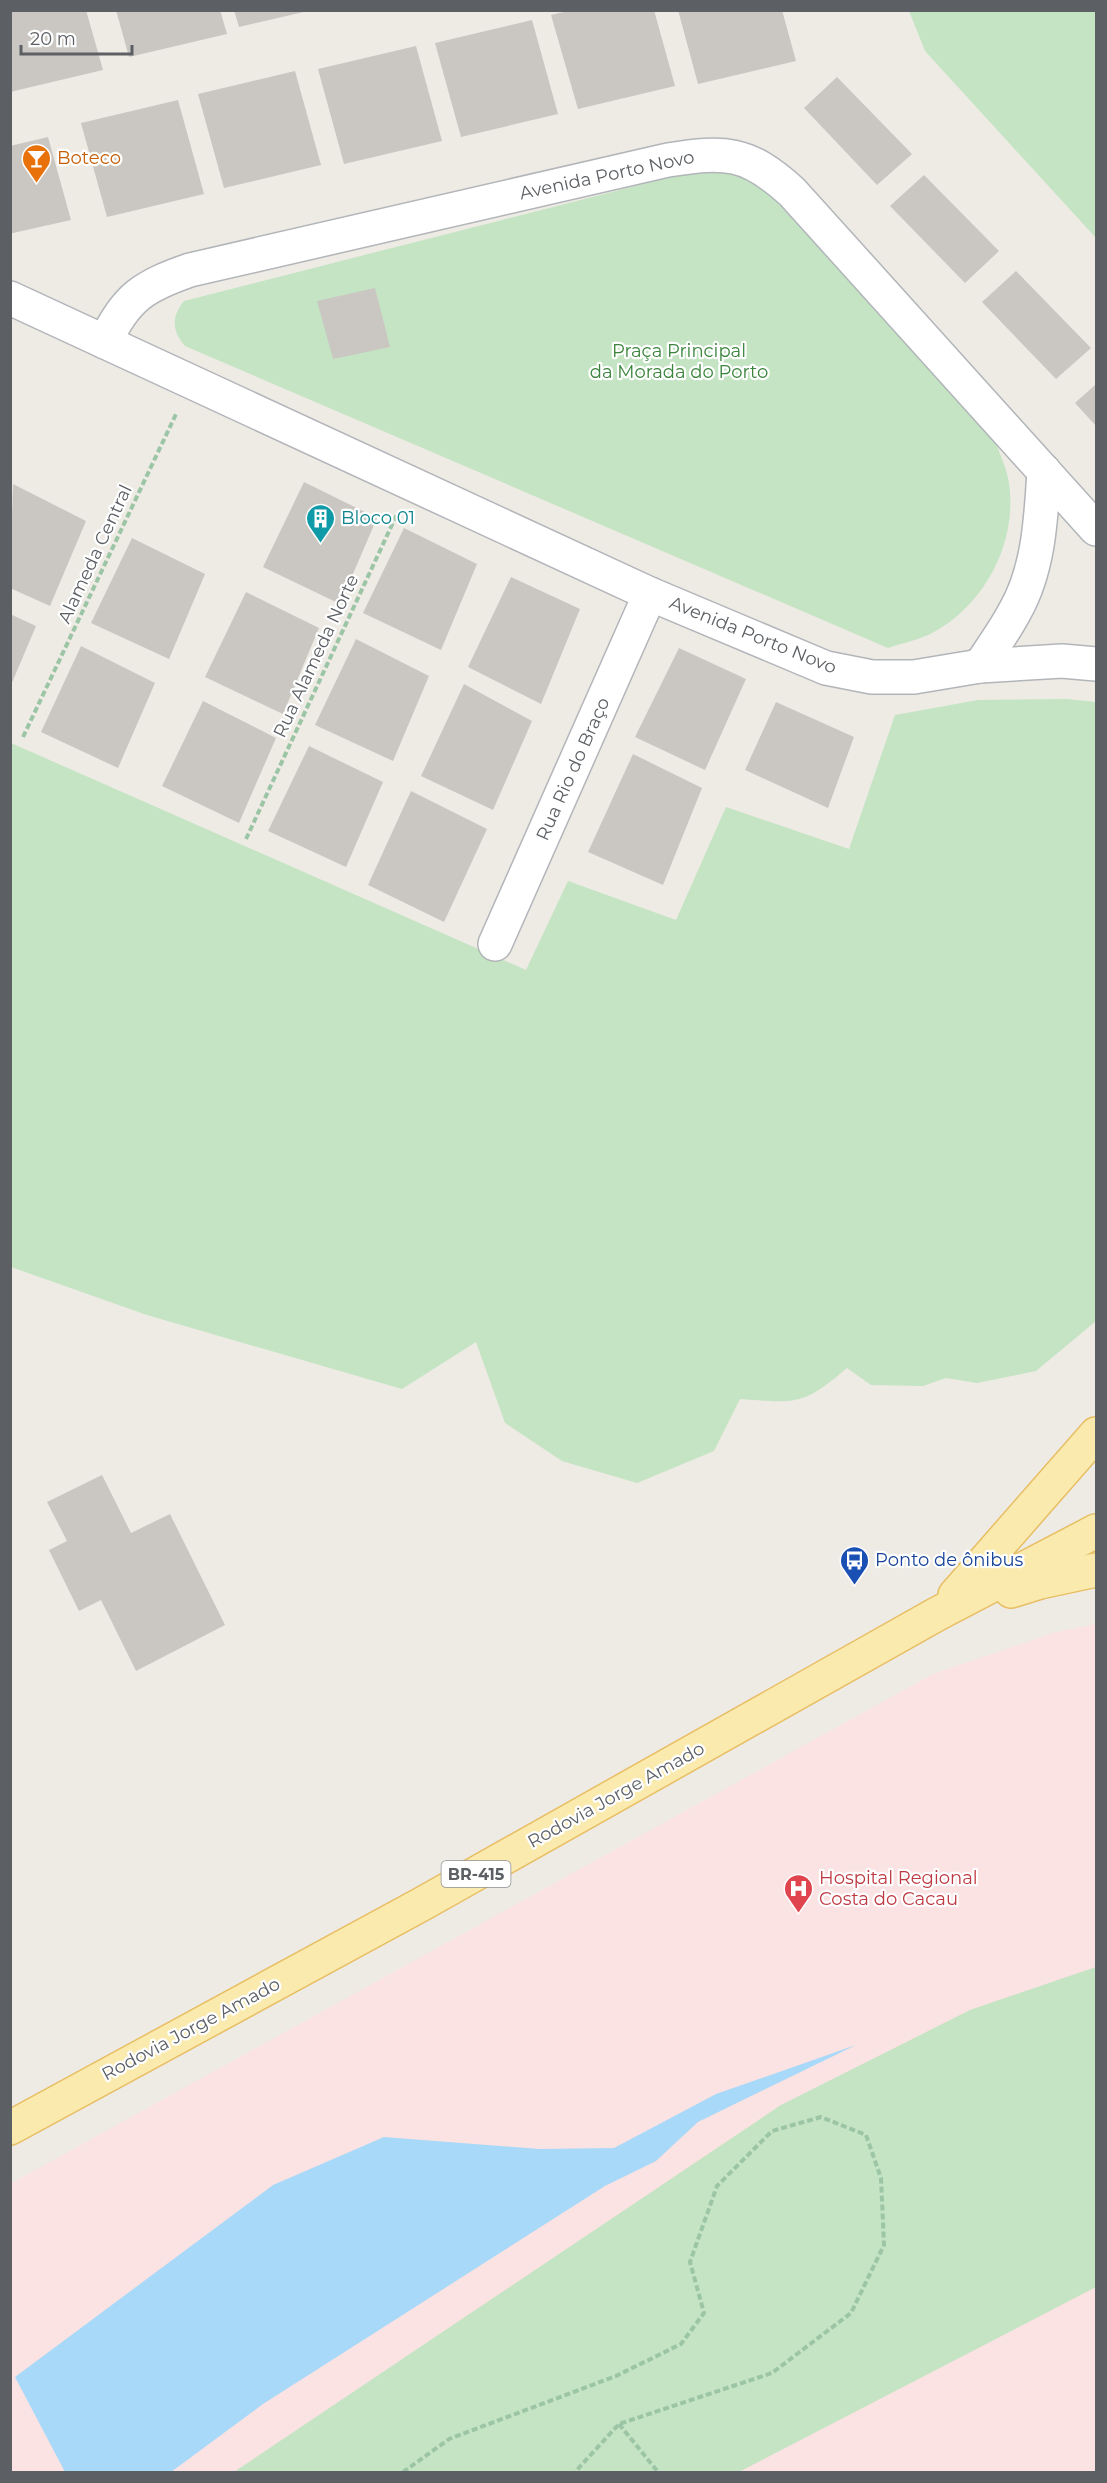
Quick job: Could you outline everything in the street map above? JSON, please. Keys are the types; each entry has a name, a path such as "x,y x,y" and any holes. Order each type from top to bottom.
{"main road":[{"path":"937,1614 1010,1536 1096,1434"},
{"name":"Rodovia Jorge Amado","path":"10,2128 422,1904 937,1614 1096,1531"},
{"path":"937,1614 1040,1582 1096,1570"}],"street":[{"name":"Avenida Porto Novo","path":"105,342 116,317 136,295 160,281 190,270 668,160 706,154 738,156 769,171 792,192 1096,529"},
{"name":"Avenida Porto Novo","path":"10,298 650,594 826,668 872,677 914,677 980,666 1062,662 1096,664"},
{"path":"980,666 1016,610 1033,564 1041,524 1044,471"},
{"name":"Rua Rio do Braço","path":"495,944 650,594"}],"path":[{"name":"Alameda Central","path":"22,737 191,382"},
{"name":"Rua Alameda Norte","path":"246,839 411,484"},
{"path":"403,2472 450,2439 616,2376 681,2344 704,2313 690,2262 717,2186 772,2131 821,2117 866,2135 881,2178 884,2245 851,2313 772,2373 619,2424 574,2472"},
{"path":"619,2424 658,2472"}],"shaded area":[{"name":"Hospital Regional Costa do Cacau","path":"1096,1624 1096,2472 11,2472 10,2184 933,1674 1056,1632"}],"green space":[{"path":"909,11 1096,11 1096,238 925,51"},
{"name":"Praça Principal da Morada do Porto","path":"714,169 739,173 761,185 992,434 1008,478 1009,524 1003,546 995,568 983,587 951,621 932,633 888,648 185,346 176,329 175,318 184,301 690,172"},
{"path":"1067,699 1096,702 1096,1321 1036,1371 977,1383 946,1378 923,1386 871,1385 847,1368 809,1396 787,1401 740,1399 714,1451 637,1483 562,1461 505,1423 476,1342 402,1389 147,1315 11,1267 11,743 526,970 568,881 676,920 726,807 849,849 895,715 978,700"},
{"path":"1096,1967 1096,2287 739,2472 234,2472 781,2105 970,2010"}],"water":[{"path":"856,2045 698,2122 656,2161 605,2186 263,2404 171,2472 65,2472 15,2377 273,2185 384,2137 540,2149 614,2148 716,2094"}],"building":[{"path":"10,10 86,10 103,70 10,92"},
{"path":"116,10 220,10 227,34 129,57"},
{"path":"234,10 308,10 308,11 239,27"},
{"path":"572,10 654,10 675,86 578,109 551,15"},
{"path":"678,10 782,10 796,61 698,84"},
{"path":"532,20 558,114 461,137 435,43"},
{"path":"416,46 442,141 344,164 318,69"},
{"path":"295,71 321,165 224,188 198,94"},
{"path":"837,77 912,154 877,185 804,108"},
{"path":"178,100 204,194 107,217 81,123"},
{"name":"Boteco","path":"48,137 71,220 10,232 10,146"},
{"path":"924,175 999,251 965,283 890,206"},
{"path":"1016,271 1091,348 1056,379 982,302"},
{"path":"375,288 390,347 333,359 317,301"},
{"path":"1096,384 1096,426 1075,403"},
{"name":"Bloco 01","path":"304,482 377,518 340,604 263,567"},
{"path":"13,484 86,521 50,606 10,588"},
{"path":"404,528 477,564 441,650 363,613"},
{"path":"132,538 205,574 169,659 91,623"},
{"path":"511,577 580,609 541,704 468,667"},
{"path":"246,592 319,628 283,714 205,677"},
{"path":"10,614 36,626 11,685 10,685"},
{"path":"356,639 429,676 393,761 315,725"},
{"path":"81,646 155,683 118,768 41,732"},
{"path":"679,648 746,679 705,770 635,737"},
{"path":"464,684 532,721 493,810 421,776"},
{"path":"203,701 276,738 239,823 162,786"},
{"path":"776,702 854,737 828,808 745,770"},
{"path":"309,746 383,782 346,867 268,831"},
{"path":"633,754 702,788 663,885 588,852"},
{"path":"411,791 487,829 444,922 368,885"},
{"path":"102,1475 131,1533 170,1514 225,1625 136,1671 101,1600 79,1611 49,1550 67,1541 47,1502"}],"place":[{"name":"Boteco","path":"36,184"},
{"name":"Bloco 01","path":"320,544"},
{"name":"Ponto de ônibus","path":"854,1586"},
{"name":"Hospital Regional Costa do Cacau","path":"798,1914"}]}
